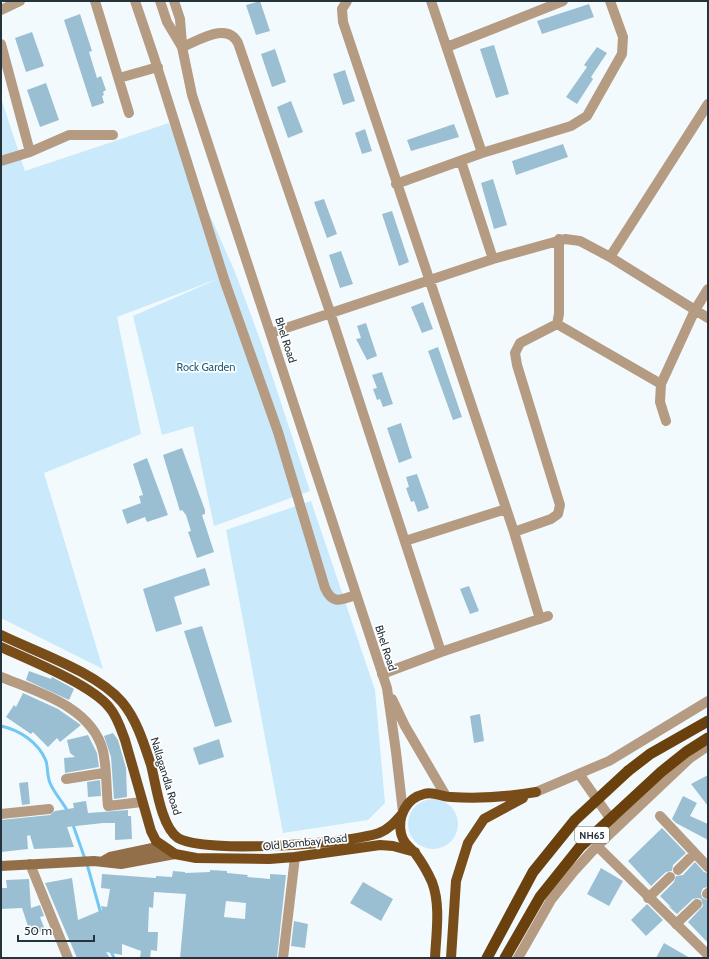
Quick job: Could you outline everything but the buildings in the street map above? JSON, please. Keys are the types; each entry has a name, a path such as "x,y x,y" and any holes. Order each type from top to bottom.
{"highway":[{"name":"NH65","path":"487,958 533,872 575,820 628,771 650,754 708,721"},
{"name":"NH65","path":"505,958 540,897 584,843 661,772 686,752 708,738"}],"main road":[{"name":"Nallagandla Road","path":"1,636 97,680 122,703 132,717 142,738 163,816 177,838 193,843"},
{"path":"1,647 90,691 109,707 120,727 132,762 151,831 156,841 175,854"},
{"path":"90,691 97,680"},
{"path":"451,958 456,881 468,843 484,819 509,804 536,792"},
{"name":"Old Bombay Road","path":"193,843 210,846 292,845 367,837 392,826 411,800 424,794 482,798 536,792"},
{"path":"402,813 400,831 408,847 415,852 432,882 435,893 435,958"},
{"name":"Old Bombay Road","path":"175,854 196,858 269,859 295,857 380,845 393,846 415,852"},
{"path":"1,866 98,861 162,846"},
{"path":"98,861 121,864 175,854"}],"street":[{"path":"1,10 20,1"},
{"path":"95,1 129,113"},
{"path":"135,1 158,67 225,282 278,432 325,588 328,595 333,599 339,600 356,595"},
{"name":"Bhel Road","path":"160,1 167,22 182,47 192,95 387,688"},
{"path":"174,1 180,19"},
{"path":"178,1 182,47 219,33 226,32 235,37 330,312 441,652"},
{"path":"347,1 342,9 343,22 428,280 544,618 441,652 382,674"},
{"path":"431,1 482,153"},
{"path":"447,46 563,1"},
{"path":"396,184 482,153 571,126 586,116 622,54 623,36 610,1"},
{"path":"1,44 30,152"},
{"path":"119,78 158,67"},
{"path":"610,257 708,104"},
{"path":"1,161 30,152 69,135 113,135"},
{"path":"461,161 493,259"},
{"path":"271,333 428,280 559,239 580,241 610,257 708,318"},
{"path":"557,324 559,314 559,239"},
{"path":"666,421 660,402 660,384 695,310 708,289"},
{"path":"557,324 660,384"},
{"path":"514,532 552,519 558,514 560,505 517,365 515,353 520,343 557,324"},
{"path":"405,541 506,509"},
{"path":"1,677 65,704 92,728 102,751 108,806 142,802"},
{"path":"387,688 405,726 446,796"},
{"path":"387,688 396,752 402,813"},
{"path":"536,792 609,761 708,701"},
{"path":"518,958 551,900 575,870 597,846 690,758 708,746"},
{"path":"66,779 104,773"},
{"path":"579,774 616,828"},
{"path":"1,814 49,809"},
{"path":"660,816 708,867"},
{"path":"597,846 648,898 707,951"},
{"path":"648,898 695,853"},
{"path":"283,958 295,857"},
{"path":"30,864 68,958"},
{"path":"676,924 697,904"}],"green space":[{"name":"Rock Garden","path":"1,98 25,171 169,123 235,272 261,342 310,491 214,526 193,426 162,435 133,316 220,278 117,317 141,434 44,473 103,669 1,618"},
{"path":"311,501 375,690 385,803 368,820 283,833 226,530"},
{"path":"433,799 442,801 453,810 458,824 456,833 447,844 433,849 424,847 413,838 408,824 410,815 419,804"}],"waterway":[{"path":"1,726 22,734 39,748 46,761 50,783 68,812"},
{"path":"72,822 85,859"},
{"path":"87,864 101,914"},
{"path":"110,949 114,958"}]}
